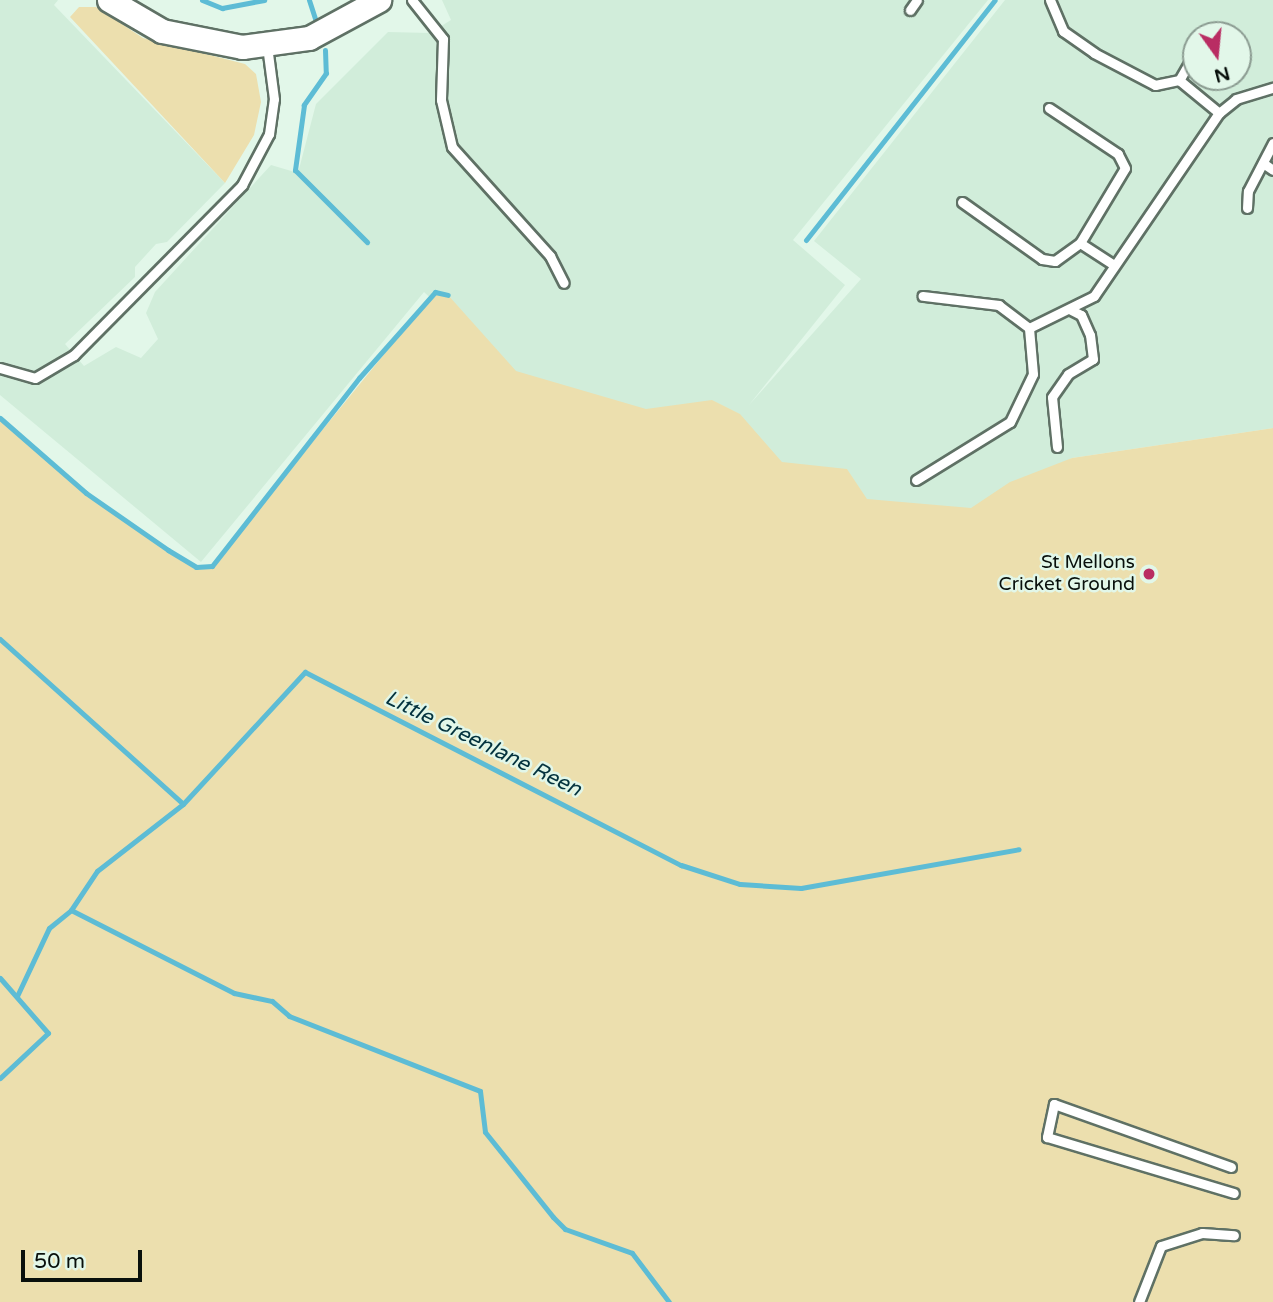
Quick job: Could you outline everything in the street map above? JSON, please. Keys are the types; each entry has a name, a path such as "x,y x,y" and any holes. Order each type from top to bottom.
{"street":[{"path":"109,0 188,40 267,46 334,28 380,0"}],"lane":[{"path":"412,0 443,39 441,100 452,147 550,256 564,283"},
{"path":"910,9 917,0"},
{"path":"1050,0 1063,32 1094,53 1155,85 1179,80 1182,75"},
{"path":"0,368 35,377 74,355 242,185 261,157 271,124 267,46"},
{"path":"1179,80 1219,113"},
{"path":"1029,328 1071,310 1094,296 1219,113 1236,99 1273,88"},
{"path":"962,202 1042,259 1055,261 1080,243 1125,168 1118,154 1049,108"},
{"path":"1247,208 1273,143"},
{"path":"1263,163 1273,170"},
{"path":"1080,243 1114,265"},
{"path":"916,480 1010,422 1033,374 1029,328 999,305 923,296"},
{"path":"1057,447 1052,397 1068,374 1093,359 1090,335 1081,315 1071,310"},
{"path":"1231,1167 1054,1104 1047,1137 1234,1193"},
{"path":"1139,1302 1161,1246 1202,1233 1234,1235"}],"shaded area":[{"path":"0,0 58,0 54,5 225,183 167,242 156,244 135,267 135,277 65,344 84,366 116,347 141,358 158,339 146,313 155,292 271,165 298,173 316,104 388,32 430,33 451,20 442,0 988,0 793,240 845,285 749,405 861,279 814,241 1005,0 1273,0 1273,428 1072,458 970,514 864,507 644,415 511,374 424,292 201,562 0,395"},
{"path":"79,7 96,7 143,38 245,64 256,74 261,102 254,135 225,183 70,17"},
{"path":"435,292 448,295 516,371 646,409 712,400 740,414 782,462 847,469 867,499 971,508 1010,482 1072,458 1273,428 1273,1302 0,1302 0,419 86,493 167,550 196,567 212,565"}],"waterway":[{"path":"202,0 222,8 264,0"},
{"path":"309,0 317,24"},
{"path":"806,240 995,0"},
{"path":"325,50 326,73 304,105 295,170 367,242"},
{"path":"0,418 86,493 196,567 212,566 359,378 435,292 448,295"},
{"name":"Little Greenlane Reen","path":"0,639 183,804 305,672 681,865 740,884 801,888 1019,849"},
{"path":"17,996 49,928 71,910 97,871 183,804"},
{"path":"71,910 234,993 272,1001 289,1016 480,1091 485,1132 553,1217 565,1229 632,1253 669,1302"},
{"path":"0,978 48,1033 0,1078"}],"place":[{"name":"St Mellons Cricket Ground","path":"1149,574"}]}
